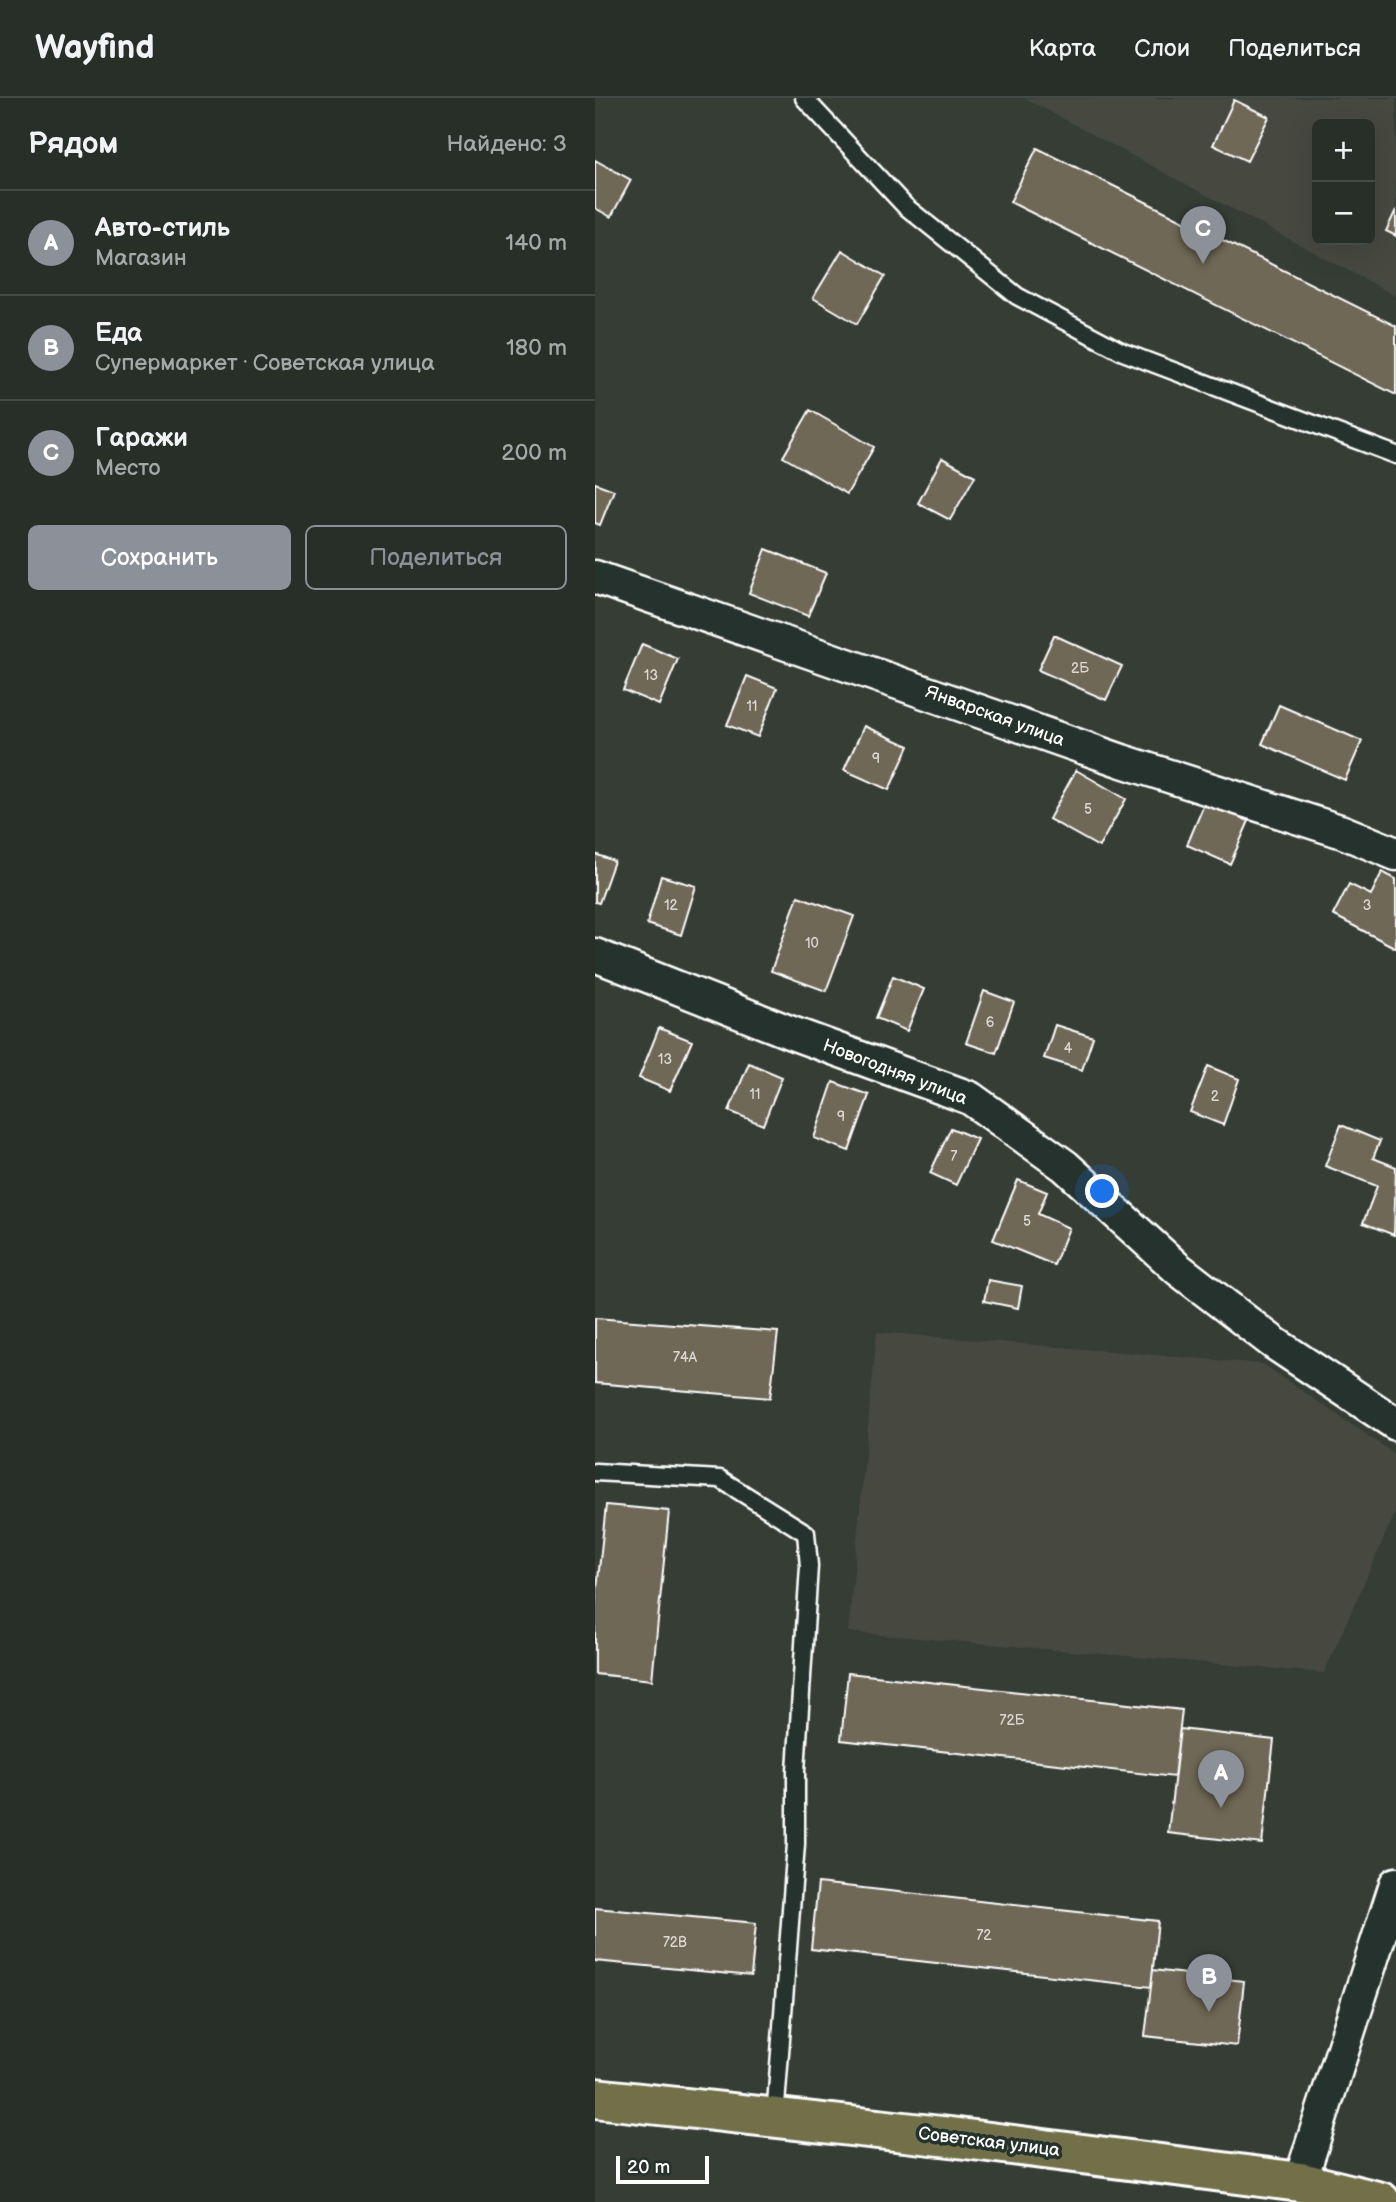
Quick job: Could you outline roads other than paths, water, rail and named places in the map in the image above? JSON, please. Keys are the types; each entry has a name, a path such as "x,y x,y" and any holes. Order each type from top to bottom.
{"main road":[{"name":"Советская улица","path":"595,2098 950,2137 1300,2182 1381,2202"}],"street":[{"name":"Январская улица","path":"595,576 1122,761 1343,832 1396,854"},
{"name":"Новогодняя улица","path":"595,954 778,1027 970,1098 1065,1166 1178,1269 1274,1343 1396,1424"},
{"path":"1300,2182 1396,1884"}],"lane":[{"path":"804,98 905,206 1017,296 1123,352 1396,454"},
{"path":"595,1472 720,1479 806,1533 809,1566 796,1771 796,1844 775,2118"}],"place":[{"name":"Гаражи","path":"1203,264"},
{"name":"Авто-стиль","path":"1221,1808"},
{"name":"Еда","path":"1209,2012"}]}
